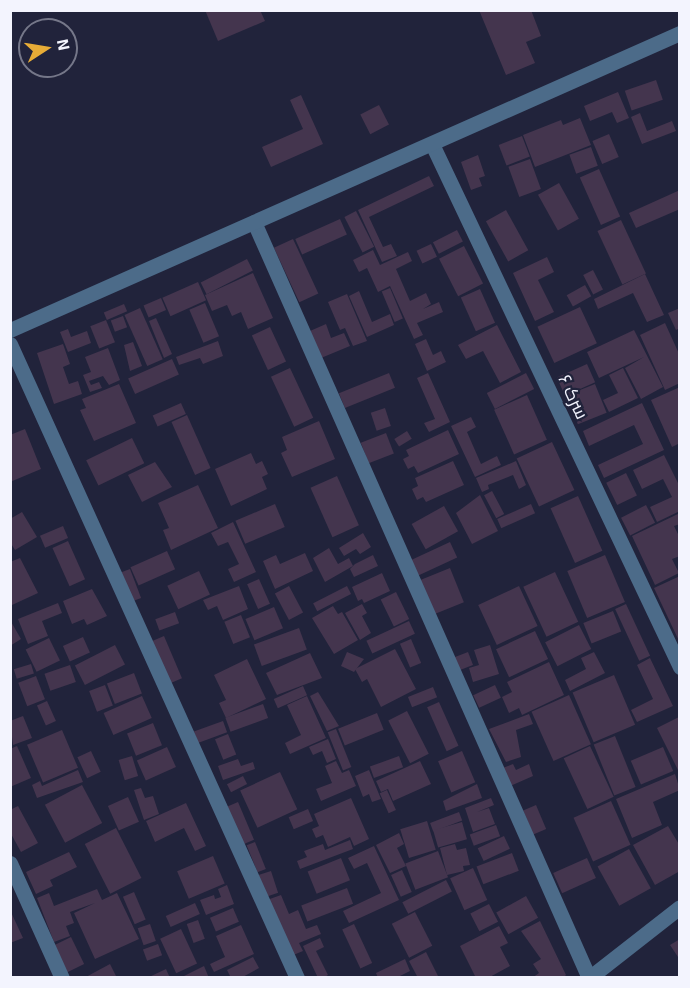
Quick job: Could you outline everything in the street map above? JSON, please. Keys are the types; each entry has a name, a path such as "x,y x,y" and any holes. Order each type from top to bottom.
{"street":[{"path":"10,330 680,33"},
{"name":"سرک ۶","path":"432,144 680,667"},
{"path":"254,222 589,978 680,907"},
{"path":"10,344 297,978"},
{"path":"10,863 62,978"}],"building":[{"path":"205,10 260,10 265,21 218,41"},
{"path":"479,10 531,10 541,36 526,42 535,63 506,75"},
{"path":"656,80 663,100 632,111 625,91"},
{"path":"618,92 629,118 617,123 612,112 590,121 584,106"},
{"path":"301,95 323,144 271,167 262,147 303,129 290,100"},
{"path":"379,105 389,125 370,134 360,115"},
{"path":"640,113 647,131 672,121 676,131 642,144 631,117"},
{"path":"580,118 591,145 535,167 523,135 561,120 563,125"},
{"path":"609,134 619,157 602,164 592,141"},
{"path":"522,136 530,157 507,165 499,145"},
{"path":"591,147 598,166 576,174 569,155"},
{"path":"478,155 485,176 479,178 482,186 471,190 461,162"},
{"path":"530,159 541,189 519,197 508,167"},
{"path":"599,169 620,217 601,225 580,178"},
{"path":"429,176 434,186 369,217 383,247 391,244 397,256 382,262 358,210"},
{"path":"559,183 579,219 558,230 538,195"},
{"path":"680,190 680,209 636,228 629,213"},
{"path":"506,210 528,250 508,261 486,221"},
{"path":"356,211 374,247 363,253 344,217"},
{"path":"340,219 347,235 302,254 295,239"},
{"path":"621,220 646,273 622,284 597,231"},
{"path":"457,230 463,242 439,254 433,242"},
{"path":"293,239 318,293 299,302 274,248"},
{"path":"431,244 437,257 422,263 416,251"},
{"path":"464,246 483,283 458,296 439,259"},
{"path":"373,250 380,265 408,252 412,261 396,269 410,301 426,293 431,304 423,309 439,302 443,312 417,323 423,335 414,339 390,286 378,292 367,268 359,272 353,260"},
{"path":"547,257 554,272 538,280 554,312 535,321 513,273"},
{"path":"247,259 253,271 207,294 201,283"},
{"path":"593,270 603,290 593,295 583,275"},
{"path":"253,273 273,318 248,329 241,312 232,316 227,305 212,311 205,295"},
{"path":"645,274 664,315 647,322 633,293 598,309 594,299"},
{"path":"198,282 206,300 171,316 162,298"},
{"path":"585,285 591,296 573,307 567,295"},
{"path":"390,288 403,318 395,322 382,292"},
{"path":"480,289 495,323 476,331 461,298"},
{"path":"359,291 372,322 390,314 394,325 367,337 349,296"},
{"path":"347,294 367,341 353,346 345,328 340,330 328,302"},
{"path":"161,298 166,310 149,317 144,305"},
{"path":"205,303 219,336 203,343 189,310"},
{"path":"124,304 127,311 107,320 104,313"},
{"path":"580,307 597,343 554,363 537,327"},
{"path":"140,308 163,359 147,366 124,315"},
{"path":"680,308 680,328 676,330 668,313"},
{"path":"123,316 127,327 115,332 111,320"},
{"path":"156,318 172,354 164,358 149,321"},
{"path":"106,320 115,342 99,349 90,326"},
{"path":"665,323 680,356 680,383 665,390 640,335"},
{"path":"326,324 331,338 344,333 350,346 321,358 310,331"},
{"path":"497,325 521,372 500,383 483,351 466,359 458,345"},
{"path":"270,327 286,361 268,370 252,335"},
{"path":"68,329 71,337 87,331 91,343 68,352 60,332"},
{"path":"634,330 663,387 641,399 625,368 644,357 599,378 587,352"},
{"path":"426,339 433,355 441,351 446,362 427,371 415,344"},
{"path":"218,341 223,356 203,364 200,358 179,365 176,357"},
{"path":"133,342 142,366 130,371 124,345"},
{"path":"63,344 70,364 63,367 69,384 78,381 82,394 54,404 37,353"},
{"path":"108,348 120,380 109,385 103,376 89,381 91,385 99,382 102,388 90,392 83,375 91,372 85,357"},
{"path":"172,359 179,375 135,394 128,379"},
{"path":"587,364 595,382 565,396 557,377"},
{"path":"290,368 313,418 294,427 271,377"},
{"path":"623,368 638,398 609,412 603,400 618,393 609,375"},
{"path":"389,373 395,388 345,408 339,393"},
{"path":"428,373 450,422 429,432 424,423 435,419 417,378"},
{"path":"526,373 534,389 495,409 487,393"},
{"path":"119,384 136,423 94,441 80,410 86,408 82,399"},
{"path":"595,384 607,413 578,424 566,396"},
{"path":"680,387 680,443 672,447 651,400"},
{"path":"527,395 547,440 514,454 494,410"},
{"path":"181,403 186,414 158,427 153,416"},
{"path":"642,403 664,450 604,478 598,465 643,444 634,425 589,446 583,431"},
{"path":"385,408 391,426 377,431 371,413"},
{"path":"187,415 211,468 195,475 171,422"},
{"path":"471,417 476,427 467,432 481,464 497,456 501,465 475,477 451,426"},
{"path":"319,421 335,459 292,477 281,453 287,450 282,437"},
{"path":"25,429 41,469 10,482 10,435"},
{"path":"448,430 459,454 418,473 414,466 408,469 403,459 409,456 406,450"},
{"path":"407,431 412,439 399,447 394,439"},
{"path":"386,433 394,454 369,463 361,443"},
{"path":"132,438 144,463 98,486 86,460"},
{"path":"552,442 574,490 539,507 517,458"},
{"path":"251,453 256,464 262,461 268,474 262,477 267,489 231,506 215,469"},
{"path":"664,455 680,487 680,511 657,522 650,507 672,497 663,479 642,489 633,470"},
{"path":"453,461 464,485 426,502 423,497 417,500 412,489 418,486 415,478"},
{"path":"516,461 526,485 519,489 513,475 488,485 489,489 482,492 476,478"},
{"path":"155,462 172,487 142,502 128,475"},
{"path":"626,473 637,495 617,505 606,483"},
{"path":"337,476 359,525 332,537 311,488"},
{"path":"198,485 218,528 171,550 163,530 169,528 158,503"},
{"path":"492,491 504,514 496,518 484,495"},
{"path":"480,495 498,531 472,544 456,513"},
{"path":"578,496 602,551 575,563 551,508"},
{"path":"275,504 285,527 245,544 235,521"},
{"path":"531,504 535,513 501,528 497,519"},
{"path":"646,505 655,523 630,536 621,518"},
{"path":"444,506 458,531 426,549 412,524"},
{"path":"22,512 37,537 15,550 10,542 10,519"},
{"path":"680,513 680,524 674,526 680,538 680,556 672,559 679,573 655,585 632,536"},
{"path":"233,522 256,572 234,582 228,569 239,564 228,542 218,546 211,533"},
{"path":"63,526 68,538 45,548 40,536"},
{"path":"363,533 371,547 360,554 356,549 344,556 339,548"},
{"path":"68,541 85,579 70,586 52,548"},
{"path":"450,542 457,557 415,577 407,562"},
{"path":"329,548 338,564 349,558 353,566 325,582 313,558"},
{"path":"167,551 175,569 139,586 130,567"},
{"path":"305,553 313,571 275,589 263,561 276,555 280,564"},
{"path":"373,555 378,566 354,577 350,569"},
{"path":"605,555 625,602 587,618 567,571"},
{"path":"20,558 38,593 12,605 10,562"},
{"path":"450,568 464,602 434,614 420,580"},
{"path":"130,569 141,598 132,602 121,573"},
{"path":"199,571 210,595 178,609 167,586"},
{"path":"555,572 578,622 547,637 523,587"},
{"path":"382,573 390,591 364,603 362,599 358,601 352,587"},
{"path":"680,576 680,643 654,588"},
{"path":"259,579 270,604 258,609 247,584"},
{"path":"239,586 248,609 223,620 217,606 208,610 203,600"},
{"path":"289,586 303,612 289,620 275,594"},
{"path":"347,586 351,594 317,611 313,603"},
{"path":"519,586 538,626 497,645 478,605"},
{"path":"92,589 107,616 87,625 84,619 72,624 63,601"},
{"path":"396,592 409,619 394,626 381,599"},
{"path":"58,603 62,613 42,621 48,636 28,644 18,619"},
{"path":"362,604 367,613 362,616 371,633 360,640 345,613"},
{"path":"626,604 650,656 639,661 615,609"},
{"path":"333,606 338,614 342,612 358,640 334,654 312,618"},
{"path":"274,607 283,628 254,640 245,619"},
{"path":"613,611 621,631 592,643 583,623"},
{"path":"175,612 179,623 159,630 155,619"},
{"path":"241,615 250,637 233,644 224,622"},
{"path":"10,620 21,639 10,646"},
{"path":"409,621 415,634 372,654 366,641"},
{"path":"579,625 591,649 557,666 545,642"},
{"path":"299,628 307,650 262,666 254,644"},
{"path":"535,631 548,659 509,677 496,649"},
{"path":"164,636 182,678 169,684 151,641"},
{"path":"83,637 90,653 70,661 63,646"},
{"path":"49,638 60,660 37,672 26,649"},
{"path":"411,639 421,663 410,668 400,644"},
{"path":"115,645 125,665 85,685 75,665"},
{"path":"490,645 499,674 473,682 469,668 479,665 474,650"},
{"path":"395,649 416,689 381,707 367,679 362,682 355,669"},
{"path":"347,652 364,659 354,672 341,666"},
{"path":"468,652 473,665 456,672 451,658"},
{"path":"594,652 605,673 570,691 565,680 586,669 581,658"},
{"path":"310,653 322,678 277,695 266,673"},
{"path":"650,658 673,706 637,722 631,710 653,699 637,665"},
{"path":"247,659 266,699 226,718 219,703 226,700 214,675"},
{"path":"549,662 564,695 522,715 519,708 509,713 502,697 512,692 507,682"},
{"path":"31,664 34,674 17,679 14,669"},
{"path":"70,665 76,682 50,691 44,674"},
{"path":"134,673 142,694 115,704 107,683"},
{"path":"614,675 635,725 594,742 573,693"},
{"path":"36,676 45,699 27,706 18,683"},
{"path":"105,685 113,706 97,712 89,691"},
{"path":"495,685 501,698 479,708 473,695"},
{"path":"303,686 307,695 278,708 274,699"},
{"path":"433,687 437,697 412,707 408,697"},
{"path":"318,692 339,726 327,731 310,696"},
{"path":"569,695 591,744 554,761 532,712"},
{"path":"142,696 152,718 113,735 104,713"},
{"path":"307,696 326,738 290,754 285,743 301,735 287,705"},
{"path":"47,701 56,721 46,726 37,705"},
{"path":"439,702 459,746 447,751 427,707"},
{"path":"263,704 268,718 231,732 225,718"},
{"path":"407,711 429,754 410,763 388,721"},
{"path":"377,713 384,730 345,745 338,729"},
{"path":"529,714 533,724 516,730 521,757 506,762 489,729"},
{"path":"23,716 32,738 13,745 10,721"},
{"path":"679,717 680,769 678,770 657,728"},
{"path":"223,721 227,732 198,743 194,732"},
{"path":"153,723 162,745 136,756 127,733"},
{"path":"336,729 351,767 343,770 328,732"},
{"path":"62,730 78,768 43,783 27,745"},
{"path":"228,734 236,754 223,760 215,739"},
{"path":"615,736 636,787 614,796 594,745"},
{"path":"328,739 336,759 327,763 322,751 313,755 309,747"},
{"path":"17,746 31,778 10,787 10,749"},
{"path":"590,746 614,797 587,809 564,758"},
{"path":"167,747 176,767 146,781 137,760"},
{"path":"663,747 673,771 641,785 631,761"},
{"path":"91,751 101,772 87,778 77,757"},
{"path":"462,751 475,782 451,792 438,761"},
{"path":"132,756 138,776 125,780 119,760"},
{"path":"399,756 403,767 374,778 370,767"},
{"path":"238,759 241,766 253,762 255,769 223,780 218,766"},
{"path":"336,761 342,773 349,770 356,786 321,801 316,789 332,783 325,766"},
{"path":"420,761 431,784 393,801 388,789 381,792 376,781"},
{"path":"513,764 516,770 529,764 533,776 508,787 500,769"},
{"path":"78,770 83,782 37,798 32,785 40,781 42,786"},
{"path":"369,770 381,799 372,802 369,794 363,797 355,776"},
{"path":"280,772 297,809 257,828 240,791"},
{"path":"675,774 680,790 653,802 662,825 632,838 616,799"},
{"path":"243,776 247,784 231,792 227,784"},
{"path":"477,784 482,798 446,811 443,801"},
{"path":"82,785 102,823 65,843 45,805"},
{"path":"141,788 145,798 153,796 159,814 144,820 134,790"},
{"path":"387,790 396,810 389,813 380,793"},
{"path":"128,797 139,822 119,831 108,806"},
{"path":"351,798 369,839 354,846 350,837 328,847 323,835 316,838 312,829 319,826 314,814"},
{"path":"491,798 494,805 477,812 489,808 495,824 473,832 465,808"},
{"path":"611,801 631,845 593,862 574,818"},
{"path":"238,802 254,840 241,845 225,807"},
{"path":"186,803 206,846 195,851 184,828 155,842 146,821"},
{"path":"536,805 546,829 533,834 523,810"},
{"path":"18,806 38,843 21,852 10,832 10,810"},
{"path":"308,809 313,821 294,829 289,817"},
{"path":"459,812 462,820 433,832 430,823"},
{"path":"427,821 436,850 409,858 400,829"},
{"path":"462,822 467,839 438,848 433,830"},
{"path":"496,825 500,836 474,846 470,835"},
{"path":"668,826 680,846 680,871 655,885 633,845"},
{"path":"116,828 141,878 110,894 85,844"},
{"path":"399,833 404,844 397,848 406,866 390,873 376,845"},
{"path":"504,836 510,849 484,861 478,848"},
{"path":"350,840 353,849 300,869 297,861 307,857 304,851 323,844 325,850"},
{"path":"255,842 266,869 258,872 247,845"},
{"path":"455,844 457,850 466,848 470,865 463,866 464,871 447,875 440,848"},
{"path":"374,846 399,900 349,923 343,911 381,893 367,863 354,869 348,858"},
{"path":"629,849 651,888 619,906 598,866"},
{"path":"438,851 448,877 415,890 405,864"},
{"path":"69,852 77,867 50,880 53,886 36,894 26,872"},
{"path":"512,853 519,871 483,884 477,867"},
{"path":"213,856 225,884 189,899 177,871"},
{"path":"341,858 350,880 317,894 308,871"},
{"path":"587,858 596,878 562,893 553,873"},
{"path":"473,868 487,900 464,910 450,878"},
{"path":"402,870 412,892 401,897 391,875"},
{"path":"271,871 278,893 265,897 258,875"},
{"path":"446,880 452,892 408,914 402,902"},
{"path":"227,885 234,904 206,915 200,900 214,895 215,899 221,897 218,889"},
{"path":"347,888 353,904 307,921 301,906"},
{"path":"97,889 102,900 117,893 139,939 95,959 74,913 95,903 70,912 74,923 66,926 70,936 54,942 37,898 49,893 54,906"},
{"path":"134,892 146,920 135,924 123,897"},
{"path":"281,895 289,914 298,910 306,929 317,925 321,934 299,943 303,951 291,956 267,900"},
{"path":"526,896 538,918 508,934 496,912"},
{"path":"195,903 200,914 171,927 166,916"},
{"path":"489,904 498,922 479,931 470,914"},
{"path":"233,908 239,922 216,932 210,918"},
{"path":"10,910 23,938 10,943"},
{"path":"415,912 432,946 409,958 392,924"},
{"path":"198,920 205,939 194,943 187,924"},
{"path":"540,921 566,975 563,978 532,978 539,973 533,964 541,959 521,931"},
{"path":"150,924 156,941 144,945 138,928"},
{"path":"354,924 372,963 360,968 342,929"},
{"path":"241,925 254,954 214,972 210,964 225,957 216,936"},
{"path":"499,926 508,943 500,947 510,966 488,978 476,978 460,946"},
{"path":"181,929 197,963 176,973 160,939"},
{"path":"71,937 84,964 65,973 52,946"},
{"path":"320,938 324,947 316,951 328,975 323,978 318,978 303,946"},
{"path":"680,939 680,960 670,945"},
{"path":"158,944 162,955 147,961 143,949"},
{"path":"426,952 439,978 418,978 409,961"},
{"path":"253,957 259,968 241,978 231,978 227,970"},
{"path":"405,959 410,971 396,978 378,978 376,973"},
{"path":"110,964 117,978 84,978"},
{"path":"204,966 209,978 180,978"},
{"path":"166,969 170,978 147,978"}]}
